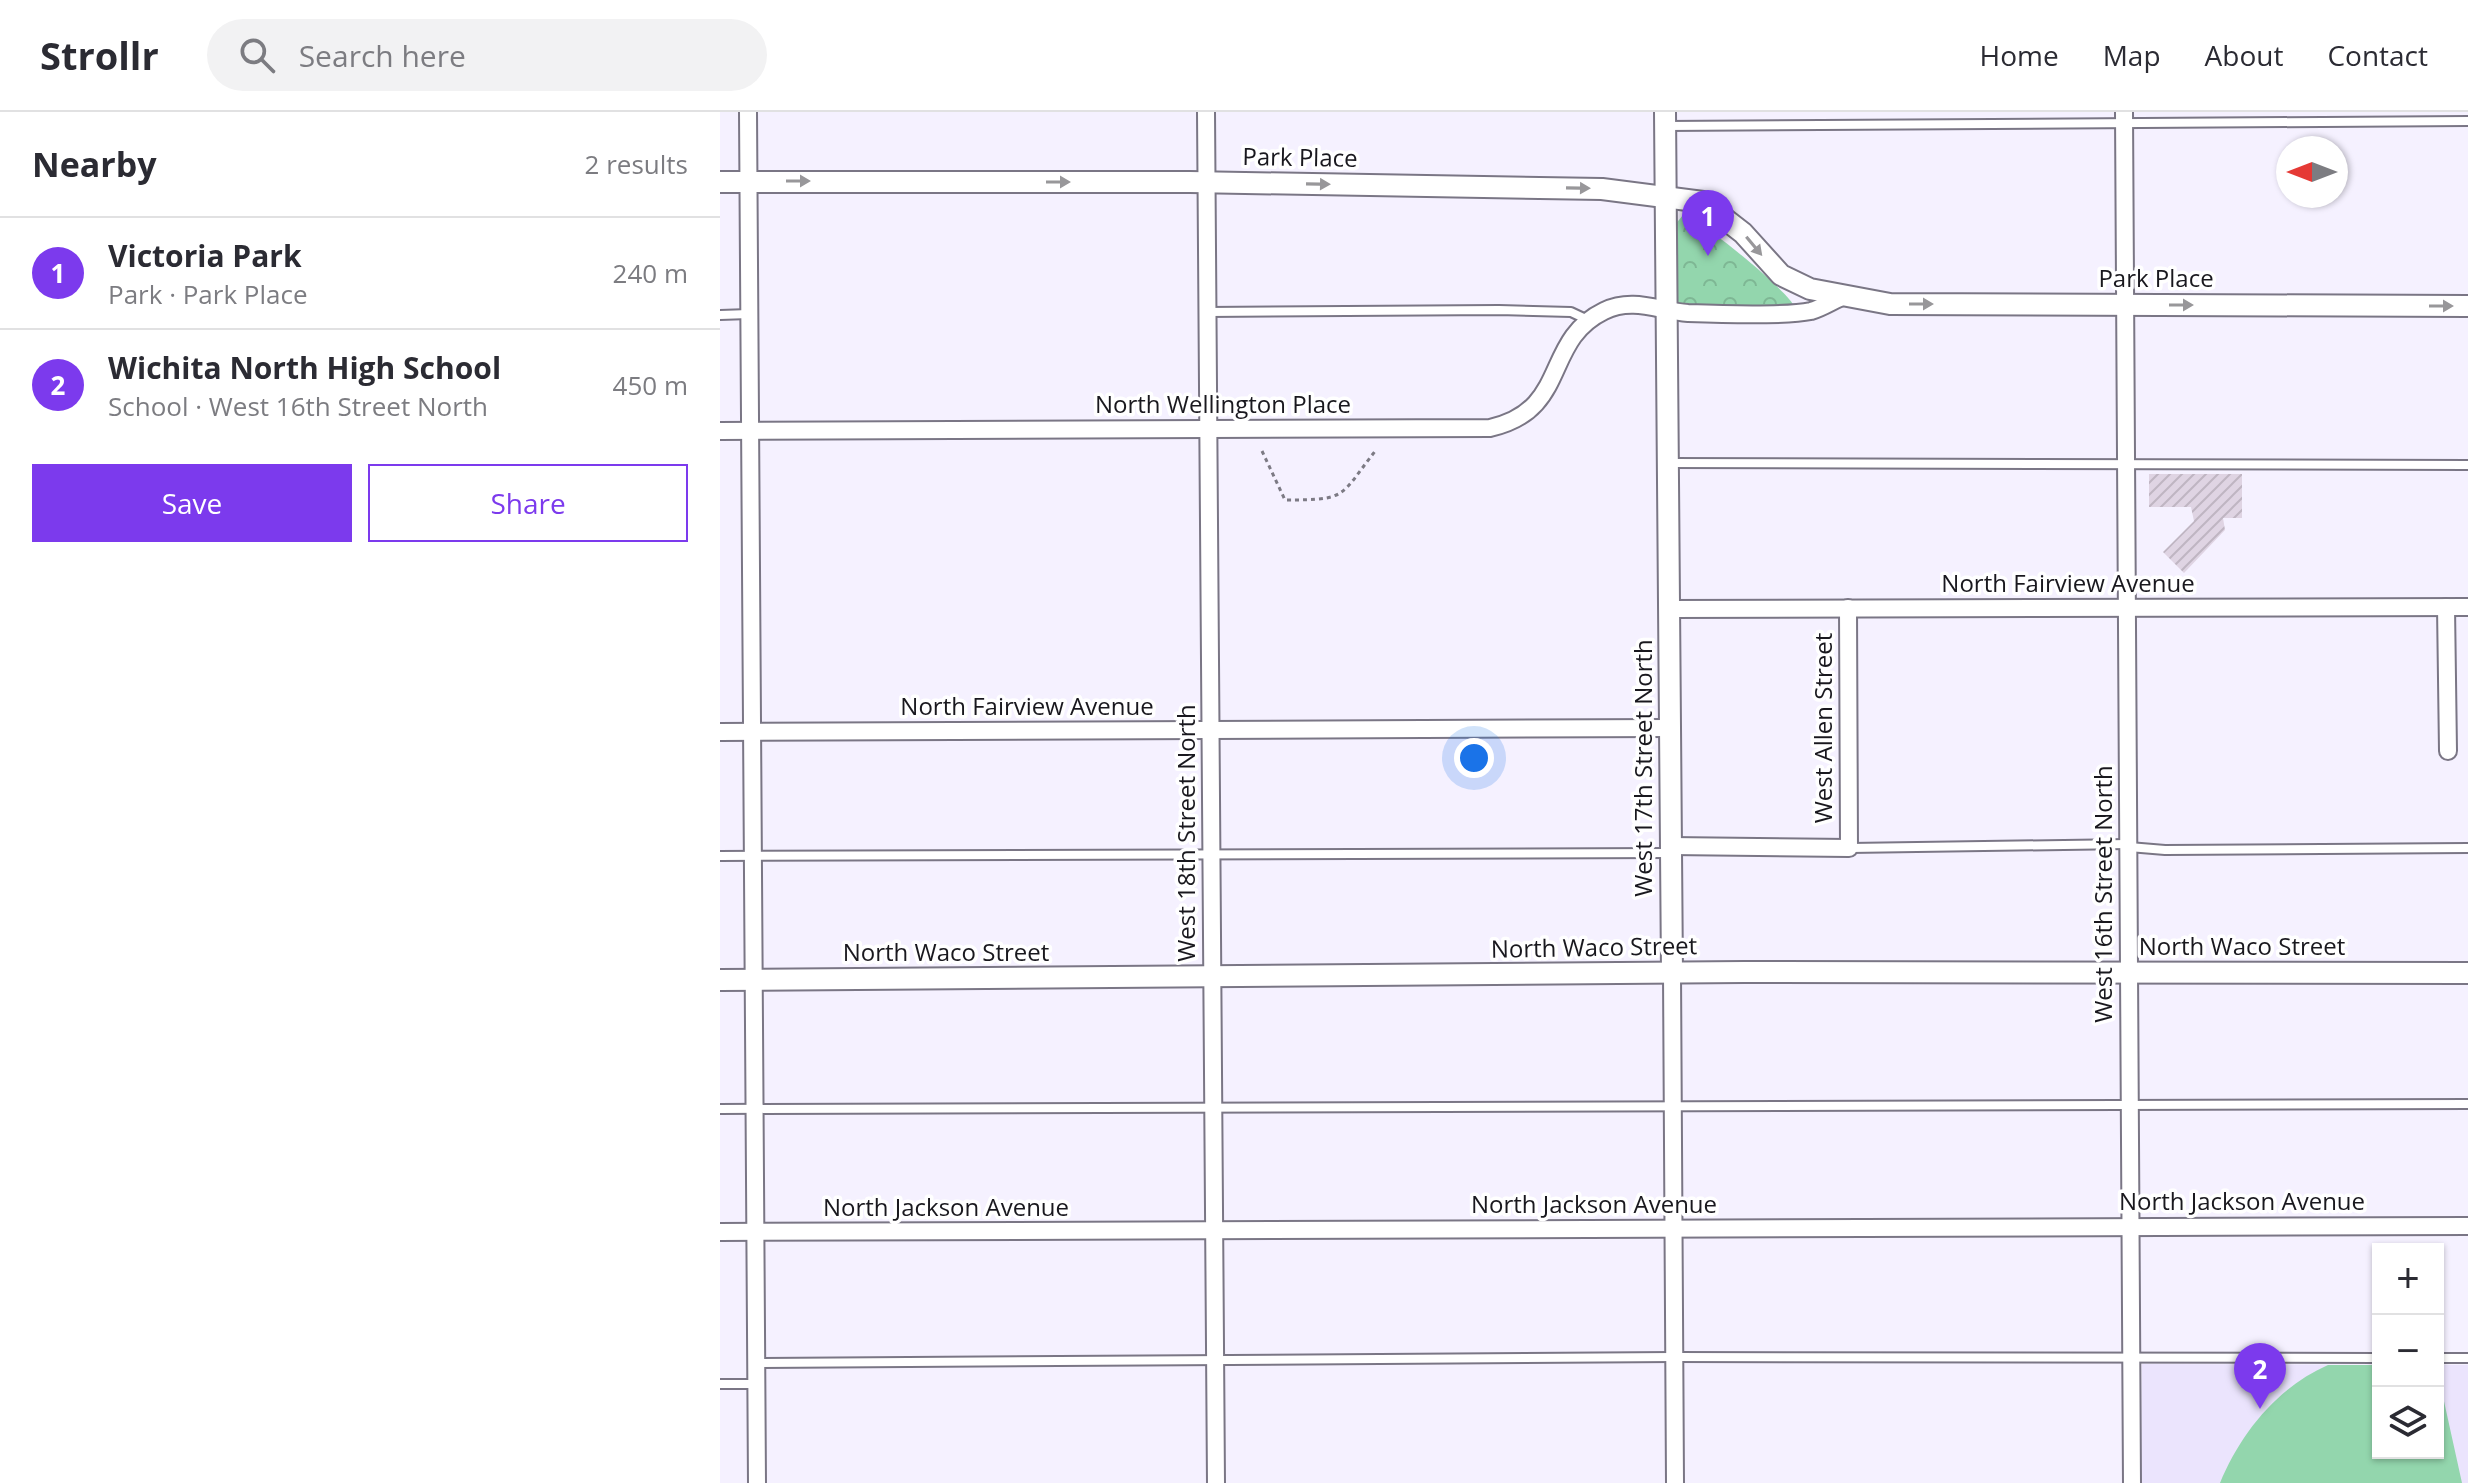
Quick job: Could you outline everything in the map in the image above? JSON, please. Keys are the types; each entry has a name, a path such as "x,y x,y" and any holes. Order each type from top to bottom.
{"street":[{"path":"748,112 757,1483"},
{"name":"West 18th Street North","path":"1206,112 1216,1483"},
{"name":"West 16th Street North","path":"2124,118 2132,1483"},
{"name":"West 17th Street North","path":"1665,119 1675,1483"},
{"name":"Park Place","path":"720,182 1206,183 1602,189 1703,202 1723,214 1781,275 1810,289 1890,304 2468,306"},
{"path":"1588,320 1607,309 1638,304 1667,307 1684,313 1811,311 1844,296"},
{"name":"North Wellington Place","path":"720,431 1490,428 1513,423 1543,397 1561,353 1588,320"},
{"path":"2446,607 2448,751"},
{"name":"North Fairview Avenue","path":"1669,609 2468,607"},
{"name":"West Allen Street","path":"1848,608 1849,848"},
{"name":"North Fairview Avenue","path":"720,732 1670,728"},
{"path":"1670,850 1849,848"},
{"name":"North Waco Street","path":"720,980 1672,973 2468,973"},
{"name":"North Jackson Avenue","path":"720,1232 2468,1226"}],"lane":[{"path":"1665,119 2468,121"},
{"path":"1207,312 1499,310 1571,312 1588,320"},
{"path":"720,315 749,314"},
{"path":"1668,463 2468,465"},
{"path":"1849,848 2128,845 2165,850 2468,848"},
{"path":"720,856 1670,850"},
{"path":"720,1109 2468,1104"},
{"path":"756,1363 1674,1357 2372,1358"},
{"path":"2444,1358 2468,1358"},
{"path":"720,1384 757,1384"}],"path":[{"path":"1262,451 1285,500 1329,499 1342,494 1376,450"}],"shaded area":[{"path":"2142,1364 2372,1365 2372,1459 2444,1459 2444,1365 2468,1365 2468,1483 2141,1483"}],"green space":[{"path":"1683,215 1745,258 1794,307 1684,308 1676,304 1674,226"},
{"path":"2328,1365 2372,1365 2372,1459 2444,1459 2444,1401 2462,1483 2220,1483 2239,1446 2263,1413 2310,1374"}],"building":[{"path":"2149,474 2242,474 2242,518 2223,518 2225,530 2184,573 2163,552 2194,521 2191,507 2149,507"}],"place":[{"name":"Victoria Park","path":"1708,256"},
{"name":"Wichita North High School","path":"2260,1409"}]}
